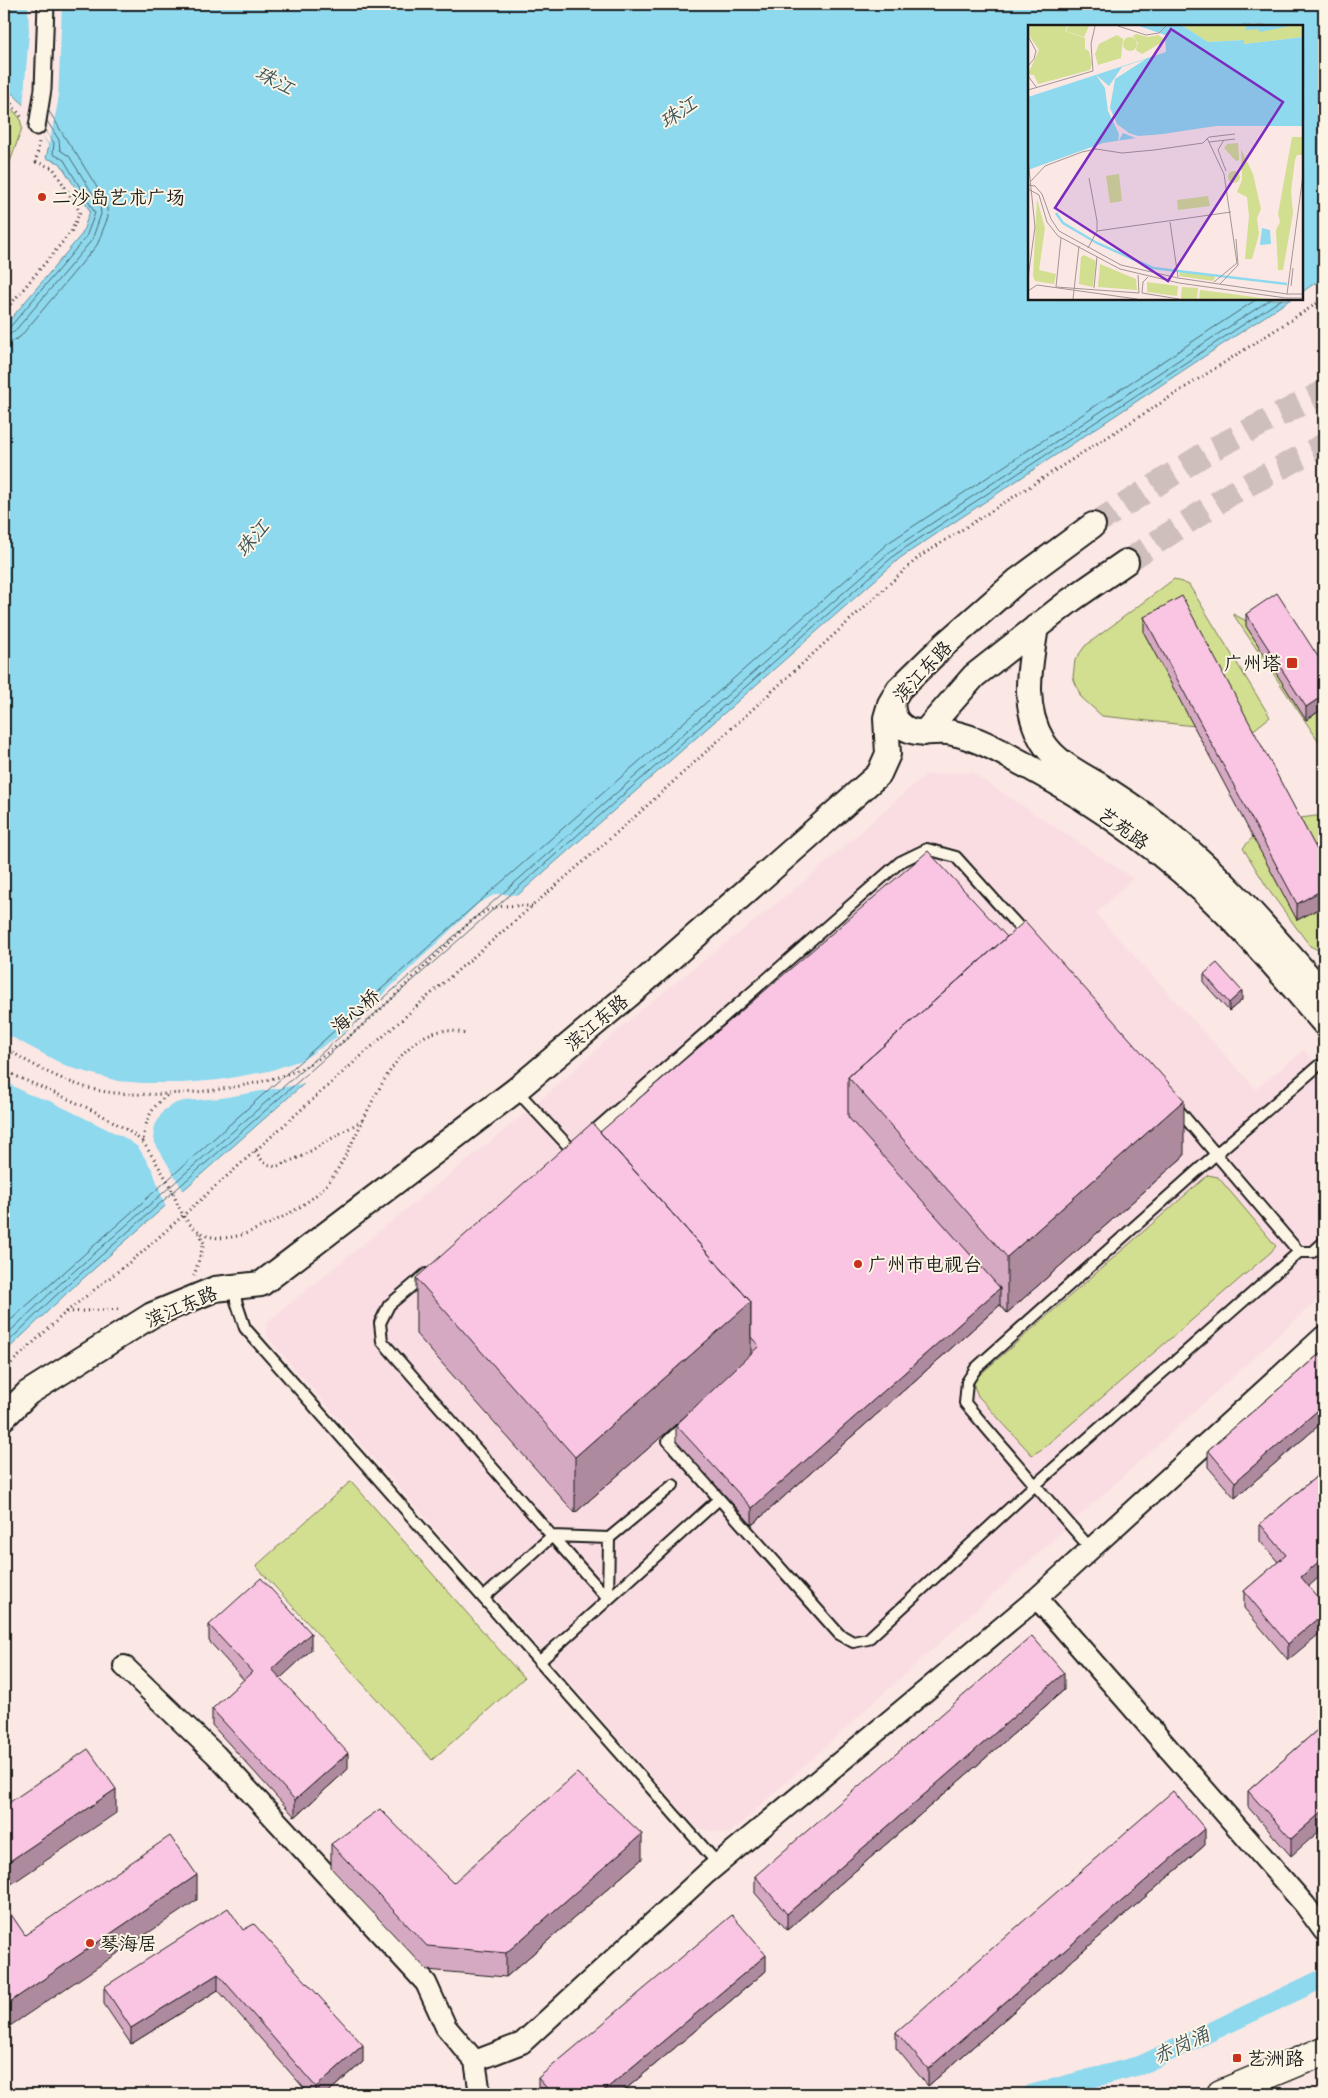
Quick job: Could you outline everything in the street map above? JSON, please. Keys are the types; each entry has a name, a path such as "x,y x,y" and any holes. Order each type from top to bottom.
{"main road":[{"path":"1221,2094 1324,2051"}],"street":[{"path":"33,129 43,81 46,4"},
{"name":"滨江东路","path":"4,1417 28,1393 152,1315 215,1289 261,1284 516,1090 631,993 879,774 888,754 886,718 899,689 944,645 1017,582 1093,525"},
{"path":"924,733 974,676 1036,627 1126,562"},
{"name":"艺苑路","path":"1036,627 1028,680 1030,707 1036,729 1044,744 1067,766 1149,818 1181,844 1243,904 1324,994"},
{"name":"艺苑路","path":"893,700 891,709 900,724 914,732 951,732 993,747 1048,778 1122,826 1190,880 1226,913 1324,1023"},
{"path":"475,2061 522,2044 718,1864 1037,1598 1324,1336"},
{"path":"1037,1598 1305,1905 1324,1932"},
{"path":"124,1666 216,1755 426,1983 446,2026 475,2061 480,2094"}],"lane":[{"path":"516,1090 568,1153 900,862 927,849 956,857 1035,944"},
{"path":"1092,1549 965,1403 966,1382 976,1368 1216,1154 1318,1066"},
{"path":"1171,1100 1299,1252"},
{"path":"698,1414 668,1440 839,1634 853,1642 868,1640 1035,1485 1299,1252 1313,1252 1324,1242"},
{"path":"433,1268 389,1305 380,1323 382,1341 608,1599"},
{"path":"235,1287 236,1301 245,1328 718,1864"},
{"path":"483,1598 552,1536 609,1538 673,1485"},
{"path":"539,1662 719,1499"},
{"path":"608,1599 609,1538"}],"path":[{"path":"4,97 11,102 33,129 40,144 36,162 53,168 80,212 71,232 4,312"},
{"path":"4,1370 66,1312 140,1254 426,998 627,824 919,557 1324,299"},
{"name":"海心桥","path":"4,1047 60,1077 106,1092 171,1093 224,1088 271,1079 304,1067 334,1048 371,1018 468,924 488,910 511,906 532,906"},
{"path":"199,1232 215,1237 246,1234 267,1225 310,1200 328,1183 347,1155 363,1120 394,1065 409,1046 439,1030 453,1030 465,1034"},
{"path":"4,1070 82,1103 115,1121 143,1142 167,1182 182,1216 199,1232 204,1243 194,1276 185,1280"},
{"path":"143,1142 144,1125 150,1114 156,1105 171,1093"},
{"path":"255,1151 264,1163 276,1167 302,1156 363,1120"},
{"path":"66,1312 123,1309"}],"shaded area":[{"path":"971,772 1133,878 1096,914 1256,1089 1304,1050 1324,1073 1324,1294 729,1834 697,1828 267,1337 267,1322 535,1105 642,1009 805,881 925,775"}],"green space":[{"path":"4,100 20,118 22,128 4,179"},
{"path":"1174,579 1189,585 1270,717 1251,732 1102,716 1081,697 1073,677 1075,660 1085,646"},
{"name":"广州塔","path":"1233,614 1294,646 1324,666 1324,749"},
{"path":"1324,815 1324,953 1310,946 1270,892 1243,848 1261,828 1284,820"},
{"path":"1208,1175 1218,1177 1276,1246 1042,1449 1032,1455 978,1396 974,1386 975,1379"},
{"path":"351,1481 524,1678 432,1760 256,1566"}],"water":[{"name":"珠江","path":"4,4 1324,4 1324,277 1303,291 1303,25 1028,25 1028,300 1289,300 900,558 70,1290 4,1353 4,327 82,234 90,211 60,163 46,158 49,145 29,113 11,92 4,88"}],"pier":[{"path":"28,4 62,4 58,102 49,145 23,107 29,32"},
{"path":"496,894 519,895 308,1083 221,1098 184,1101 176,1103 163,1111 153,1129 155,1143 184,1192 166,1208 153,1171 138,1147 125,1138 50,1101 28,1094 4,1081 4,1033 68,1067 118,1081 183,1083 219,1080 269,1071 304,1059 341,1034 479,903"}],"building":[{"name":"广州塔","path":"1277,593 1324,666 1324,695 1306,707 1246,614"},
{"name":"广州塔","path":"1182,596 1324,863 1324,889 1297,904 1144,617"},
{"path":"928,851 1007,937 848,1077 848,1117 1000,1288 752,1508 676,1425 759,1346 751,1337 751,1302 600,1132"},
{"path":"1025,921 1184,1100 1007,1257 848,1077"},
{"path":"1217,963 1242,991 1229,1003 1204,974"},
{"path":"592,1123 751,1302 575,1457 416,1278"},
{"path":"1324,1350 1324,1405 1235,1482 1208,1450"},
{"path":"1324,1470 1324,1557 1301,1577 1324,1605 1324,1613 1288,1644 1244,1591 1286,1555 1260,1524"},
{"path":"261,1578 311,1633 272,1669 348,1753 295,1800 212,1709 252,1672 209,1625"},
{"path":"1032,1636 1064,1673 787,1914 755,1876"},
{"path":"1324,1724 1324,1810 1291,1839 1248,1791"},
{"path":"88,1749 116,1789 4,1865 4,1806"},
{"path":"577,1773 642,1834 506,1953 427,1946 331,1844 380,1809 453,1883"},
{"path":"1173,1791 1205,1829 928,2069 896,2032"},
{"path":"170,1836 197,1875 4,2006 4,1904 25,1935"},
{"path":"228,1908 243,1930 254,1924 363,2045 316,2087 218,1974 131,2028 104,1987"},
{"path":"732,1915 766,1955 600,2094 552,2094 538,2078"}],"waterway":[{"name":"赤岗涌","path":"1032,2094 1141,2065 1324,1978"}],"tunnel":[{"path":"1093,525 1209,451 1324,392"},
{"path":"1126,562 1232,493 1324,445"}],"place":[{"name":"二沙岛艺术广场","path":"42,197"},
{"name":"广州塔","path":"1292,663"},
{"name":"广州市电视台","path":"858,1264"},
{"name":"琴海居","path":"90,1943"},
{"name":"艺洲路","path":"1237,2058"}]}
